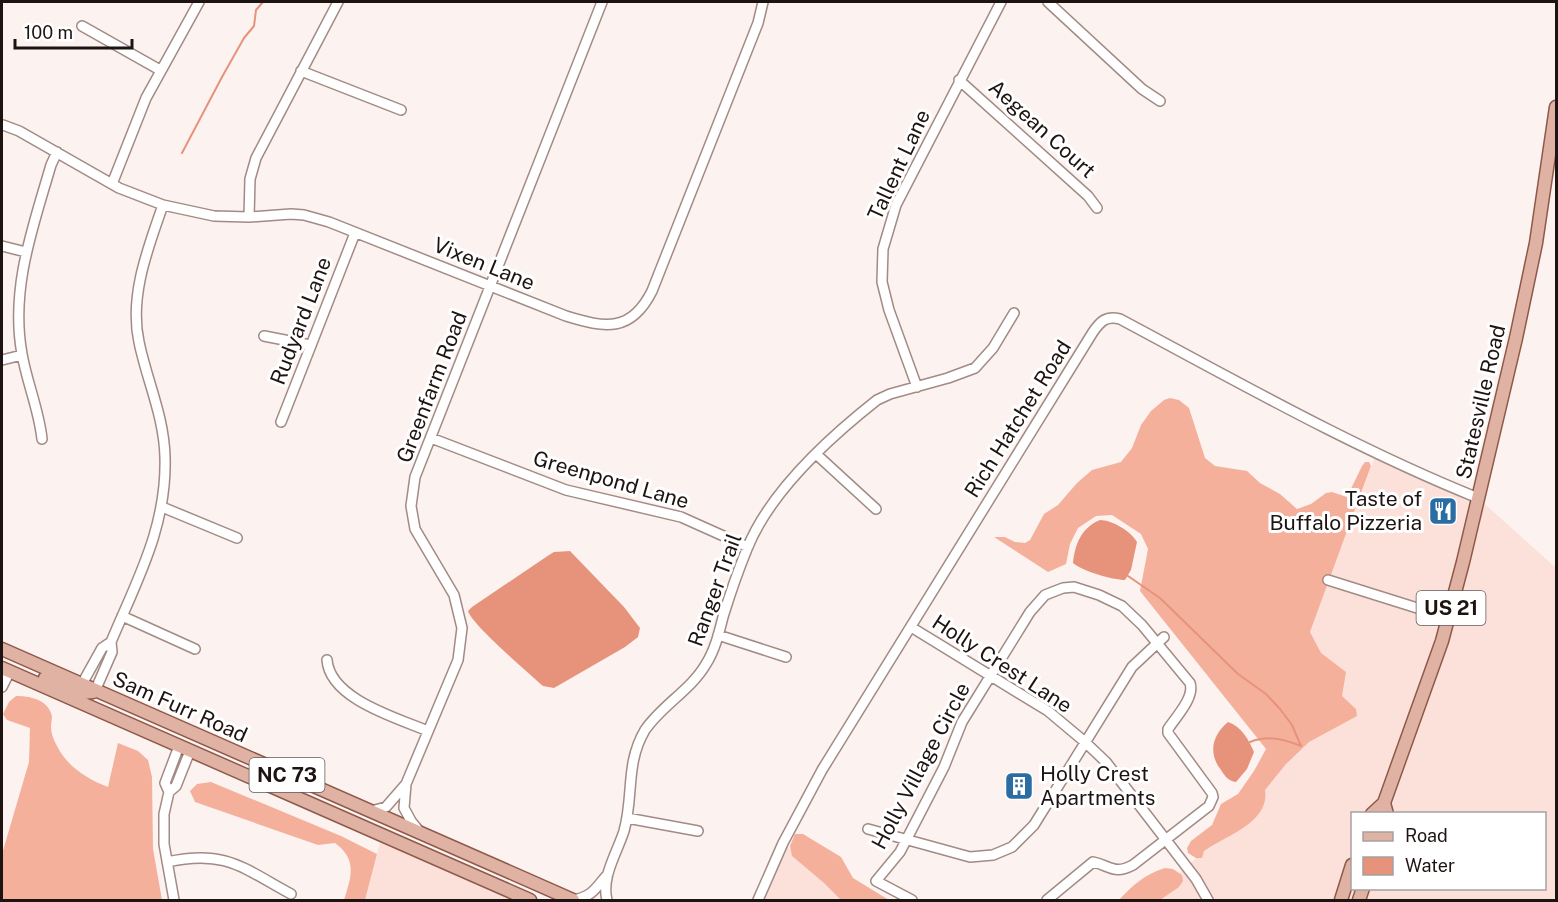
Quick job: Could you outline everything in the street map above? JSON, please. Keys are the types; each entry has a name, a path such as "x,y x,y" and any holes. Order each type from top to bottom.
{"main road":[{"name":"Statesville Road","path":"1385,808 1449,618 1536,243 1557,107"},
{"name":"Sam Furr Road","path":"2,649 573,900"},
{"name":"Sam Furr Road","path":"4,667 530,900"},
{"path":"4,667 81,693 95,691"},
{"path":"185,748 192,743 323,791"},
{"path":"1341,900 1351,871"}],"street":[{"path":"112,184 137,117 160,69 199,2"},
{"path":"249,218 251,169 267,134 338,2"},
{"name":"Greenfarm Road","path":"423,835 404,808 406,784 458,660 462,634 461,619 454,595 421,541 412,519 412,491 490,285 602,2"},
{"name":"Vixen Lane","path":"3,125 19,131 112,184 163,205 214,216 249,218 291,213 304,215 566,316 600,326 614,325 626,321 642,309 652,291 758,23 763,2"},
{"name":"Tallent Lane","path":"917,387 889,310 882,282 883,249 896,205 1000,2"},
{"path":"1048,2 1142,89 1161,101"},
{"path":"82,26 160,69"},
{"path":"301,71 401,110"},
{"name":"Aegean Court","path":"959,80 1088,196 1096,208"},
{"path":"42,439 40,421 22,355 19,330 19,288 26,252 51,165 57,152"},
{"path":"95,691 112,652 111,642 151,548 162,507 165,477 163,437 157,401 139,343 135,310 138,290 163,205"},
{"name":"Rudyard Lane","path":"281,422 355,233"},
{"path":"2,246 26,252"},
{"name":"Ranger Trail","path":"607,900 608,874 627,818 631,770 638,745 645,731 660,712 699,675 707,663 748,547 774,503 816,454 878,400 890,394 975,368 993,348 1014,313"},
{"name":"Rich Hatchet Road","path":"758,900 774,863 822,770 1093,332 1106,318 1120,319 1351,442 1478,498"},
{"path":"264,336 310,345"},
{"path":"2,360 22,355"},
{"name":"Greenpond Lane","path":"431,438 566,490 681,517 748,547"},
{"path":"816,454 876,508"},
{"path":"162,507 237,538"},
{"path":"1328,580 1449,618"},
{"name":"Holly Village Circle","path":"912,900 876,881 900,852 939,777 962,722 1037,602 1045,595 1063,588 1074,587 1116,603 1132,615 1161,641 1192,687 1190,695 1168,729 1168,733 1213,797 1209,806 1133,865 1123,870 1108,869 1093,862 1047,900"},
{"path":"122,616 195,649"},
{"name":"Holly Crest Lane","path":"911,627 1048,711 1085,742 1106,762 1196,879 1208,900"},
{"path":"718,635 786,657"},
{"path":"868,829 970,857 986,857 1006,850 1029,832 1132,667 1161,641"},
{"path":"82,684 102,648 111,642"},
{"path":"327,660 332,677 354,698 428,731"},
{"path":"2,687 4,667"},
{"path":"174,900 163,829 169,792 165,783 185,748"},
{"name":"Greenfarm Road","path":"368,811 386,807 406,784"},
{"path":"627,818 698,831"},
{"path":"167,862 187,858 217,858 237,864 291,894"},
{"name":"Ranger Trail","path":"573,900 593,893 608,874"}],"shaded area":[{"path":"1170,398 1179,400 1189,408 1205,458 1215,466 1247,471 1297,509 1311,504 1326,493 1332,492 1347,497 1365,462 1369,462 1371,466 1310,632 1321,653 1346,672 1342,696 1356,709 1357,716 1309,742 1286,764 1265,790 1265,801 1255,818 1204,851 1202,858 1196,858 1188,853 1187,848 1191,841 1212,825 1221,804 1238,794 1266,749 1140,591 1148,549 1141,534 1112,515 1096,516 1078,528 1070,544 1066,564 1048,572 994,537 1005,537 1015,542 1025,543 1030,540 1044,514 1058,505 1092,470 1121,462 1132,448 1141,425 1151,411"},
{"path":"1376,454 1478,498 1556,568 1556,900 1148,900 1202,853 1248,799"},
{"path":"16,696 41,701 49,708 52,715 52,733 60,752 78,771 100,784 108,787 118,743 138,751 148,760 152,777 153,849 162,900 2,900 2,854 29,762 30,728 7,720 3,714 9,702"},
{"path":"211,782 341,836 377,854 365,900 344,900 349,884 350,862 335,843 318,845 195,802 190,791 197,784"},
{"path":"795,834 803,834 841,857 853,878 889,900 841,900 792,856 790,846"},
{"path":"382,835 530,900 365,900"},
{"path":"783,843 851,900 758,900"},
{"path":"1165,868 1173,869 1182,875 1183,881 1179,887 1160,900 1119,900 1151,873"}],"water":[{"path":"1100,520 1121,527 1137,542 1131,570 1125,580 1098,575 1073,563 1080,537 1088,527"},
{"path":"570,551 624,607 640,628 638,637 625,647 554,688 543,686 479,627 468,611 554,552"},
{"path":"1228,722 1241,730 1254,752 1247,769 1236,782 1224,774 1214,758 1213,751 1218,733"}],"waterway":[{"path":"182,153 244,38 254,26 256,10 263,2"},
{"path":"1128,576 1160,598 1238,674 1266,694 1292,725 1301,746"},
{"path":"1250,742 1276,739 1301,746"}],"place":[{"name":"Taste of Buffalo Pizzeria","path":"1443,511"},
{"name":"Holly Crest Apartments","path":"1019,786"}]}
